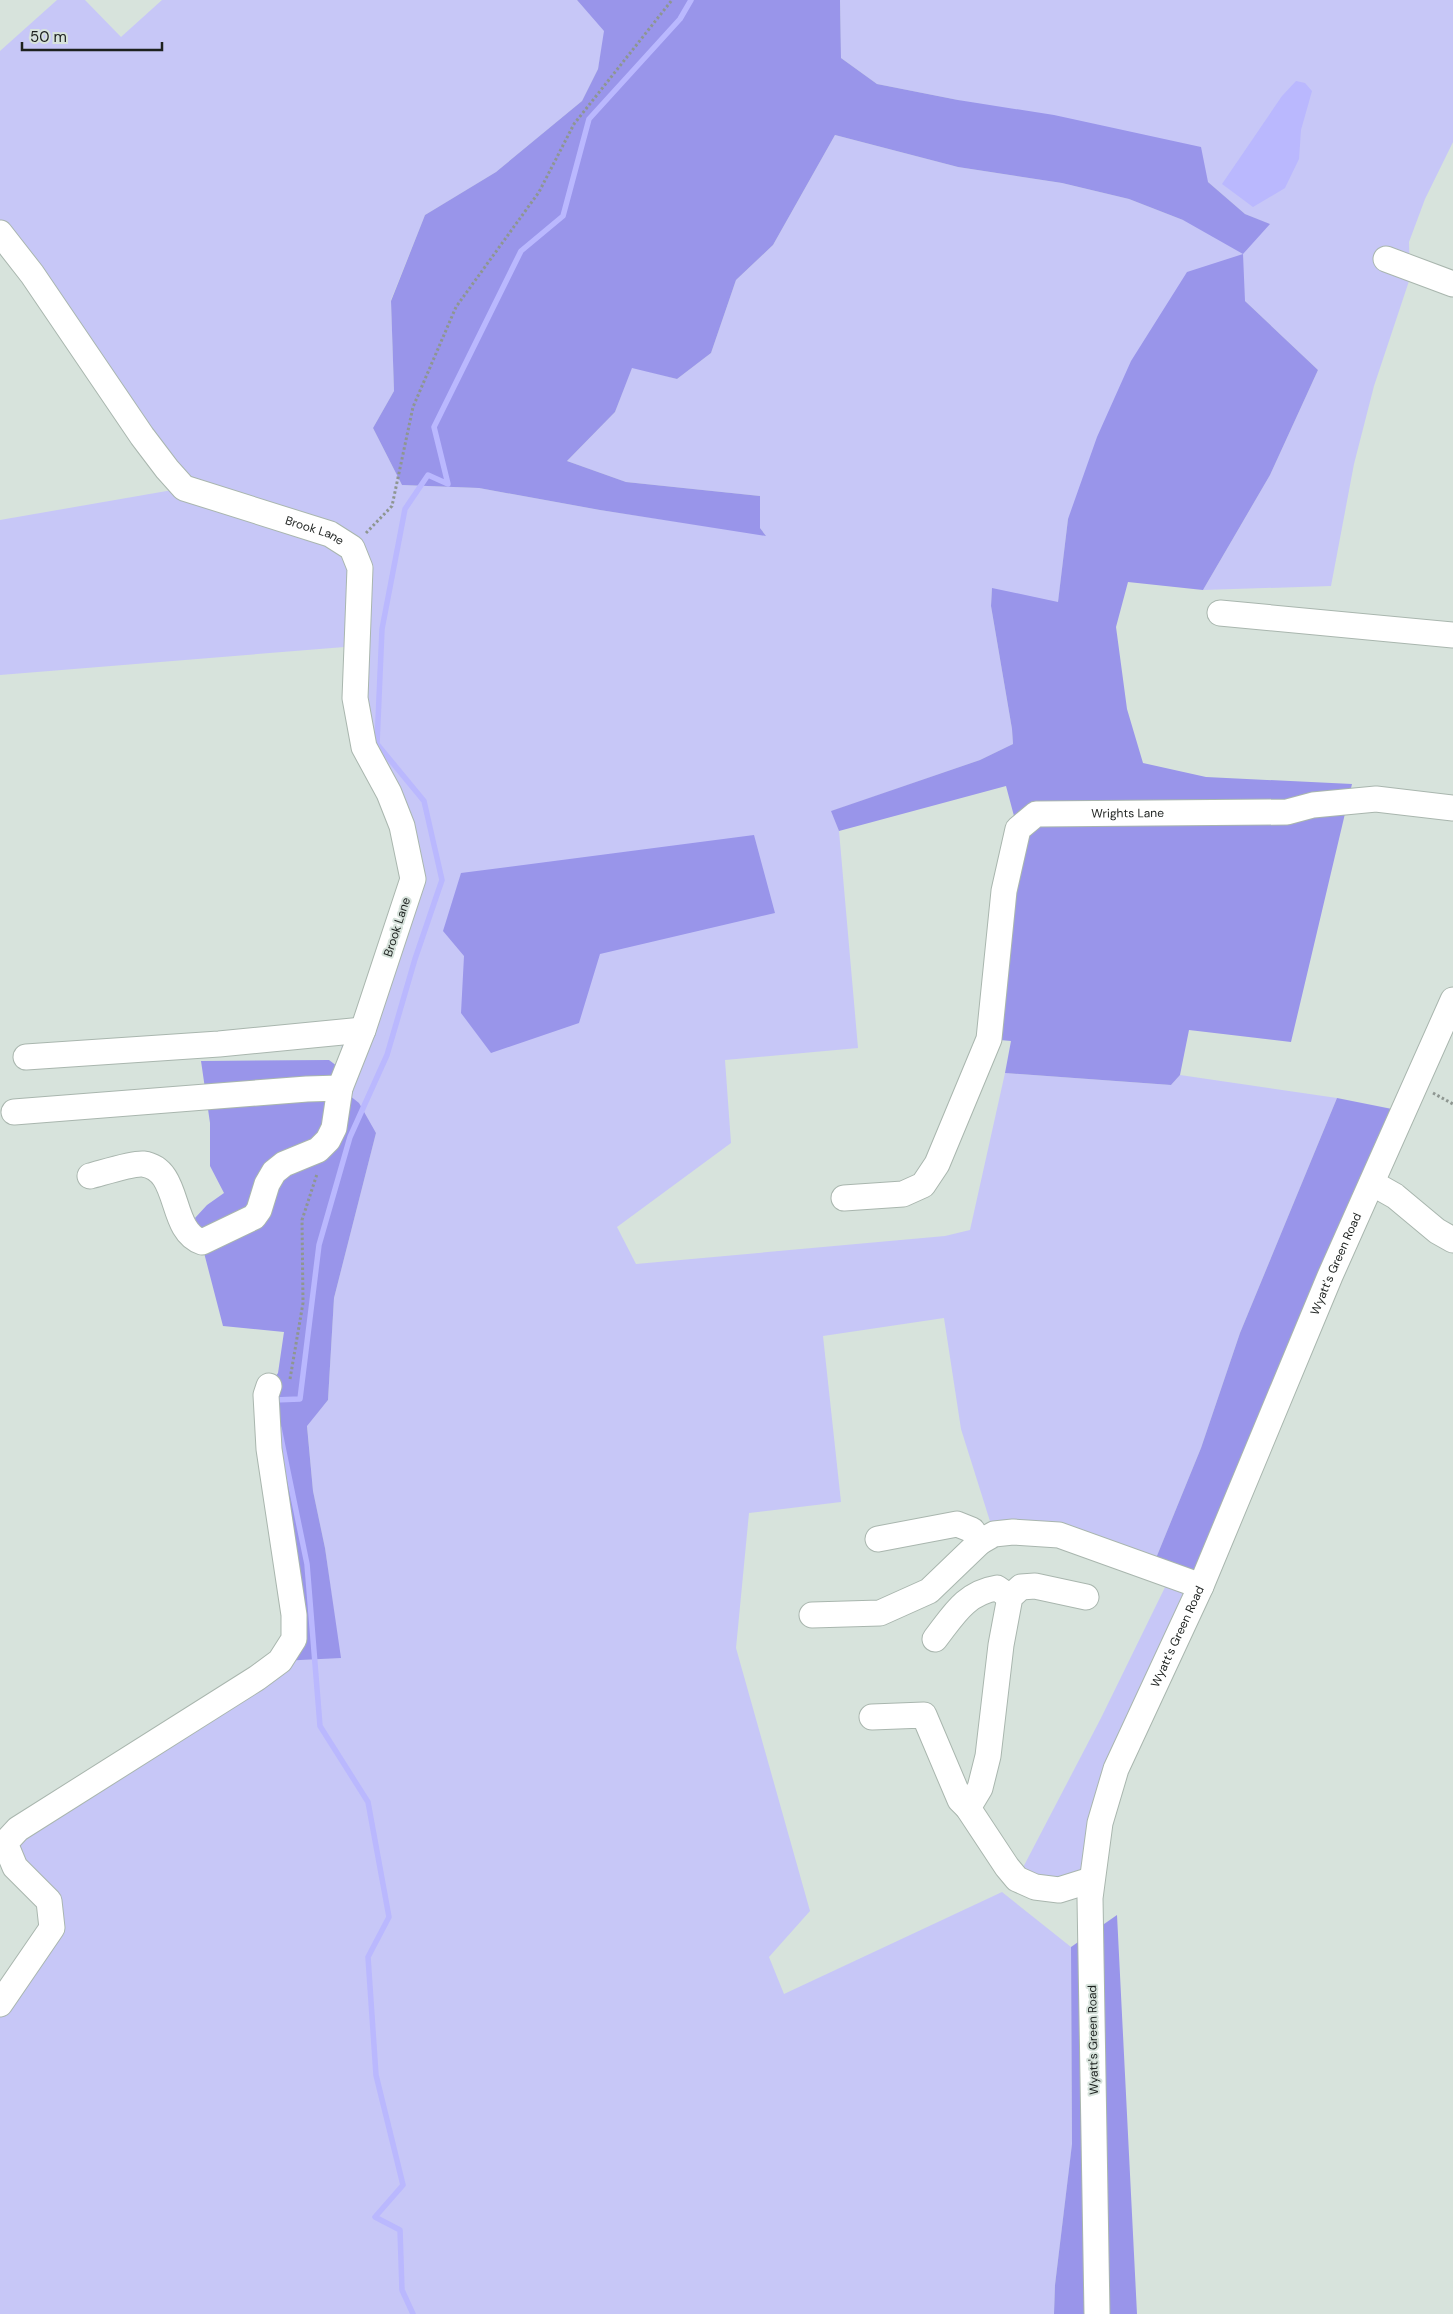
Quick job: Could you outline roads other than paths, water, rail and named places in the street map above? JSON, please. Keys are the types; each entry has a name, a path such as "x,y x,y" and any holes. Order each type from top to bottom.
{"street":[{"name":"Brook Lane","path":"0,233 32,274 142,436 184,488 330,534 352,548 360,568 354,698 364,747 389,793 402,826 413,879 363,1030 340,1088 335,1122 328,1140 318,1150 284,1164 274,1172 267,1184 259,1210 254,1217 202,1242 193,1239 186,1231 165,1177 156,1168 142,1164 90,1176"},
{"path":"1386,259 1453,284"},
{"path":"1220,613 1453,636"},
{"name":"Wrights Lane","path":"844,1198 904,1194 923,1185 937,1164 989,1039 1004,891 1018,829 1036,814 1287,812 1312,805 1376,799 1453,808"},
{"name":"Wyatt's Green Road","path":"1097,2314 1091,1880 1100,1823 1116,1769 1201,1586 1330,1276 1452,1004"},
{"path":"26,1057 219,1044 363,1030"},
{"path":"14,1112 340,1088"},
{"path":"1372,1184 1395,1196 1437,1231 1453,1240"},
{"path":"0,2004 52,1928 49,1901 15,1867 4,1843 18,1829 256,1678 280,1661 294,1639 294,1614 269,1449 266,1395 269,1386"},
{"path":"878,1539 958,1524 972,1530 980,1542"},
{"path":"812,1615 880,1613 929,1591 980,1542 994,1534 1013,1532 1059,1535 1201,1586"},
{"path":"968,1808 980,1788 988,1756 1001,1645 1010,1598 1020,1587 1035,1586 1086,1597"},
{"path":"935,1639 956,1612 974,1594 997,1588 1010,1598"},
{"path":"872,1717 924,1715 960,1800 968,1808 1006,1867 1017,1879 1035,1886 1059,1890 1091,1880"}],"waterway":[{"path":"274,1400 300,1399 319,1245 350,1137 387,1055 415,959 442,880 424,801 377,744 382,629 405,509 428,475 448,484 434,427 521,251 563,216 589,119 680,19 691,0"},
{"path":"279,1428 307,1564 320,1726 368,1802 389,1917 368,1957 376,2075 403,2185 375,2217 400,2230 402,2290 413,2314"}]}
